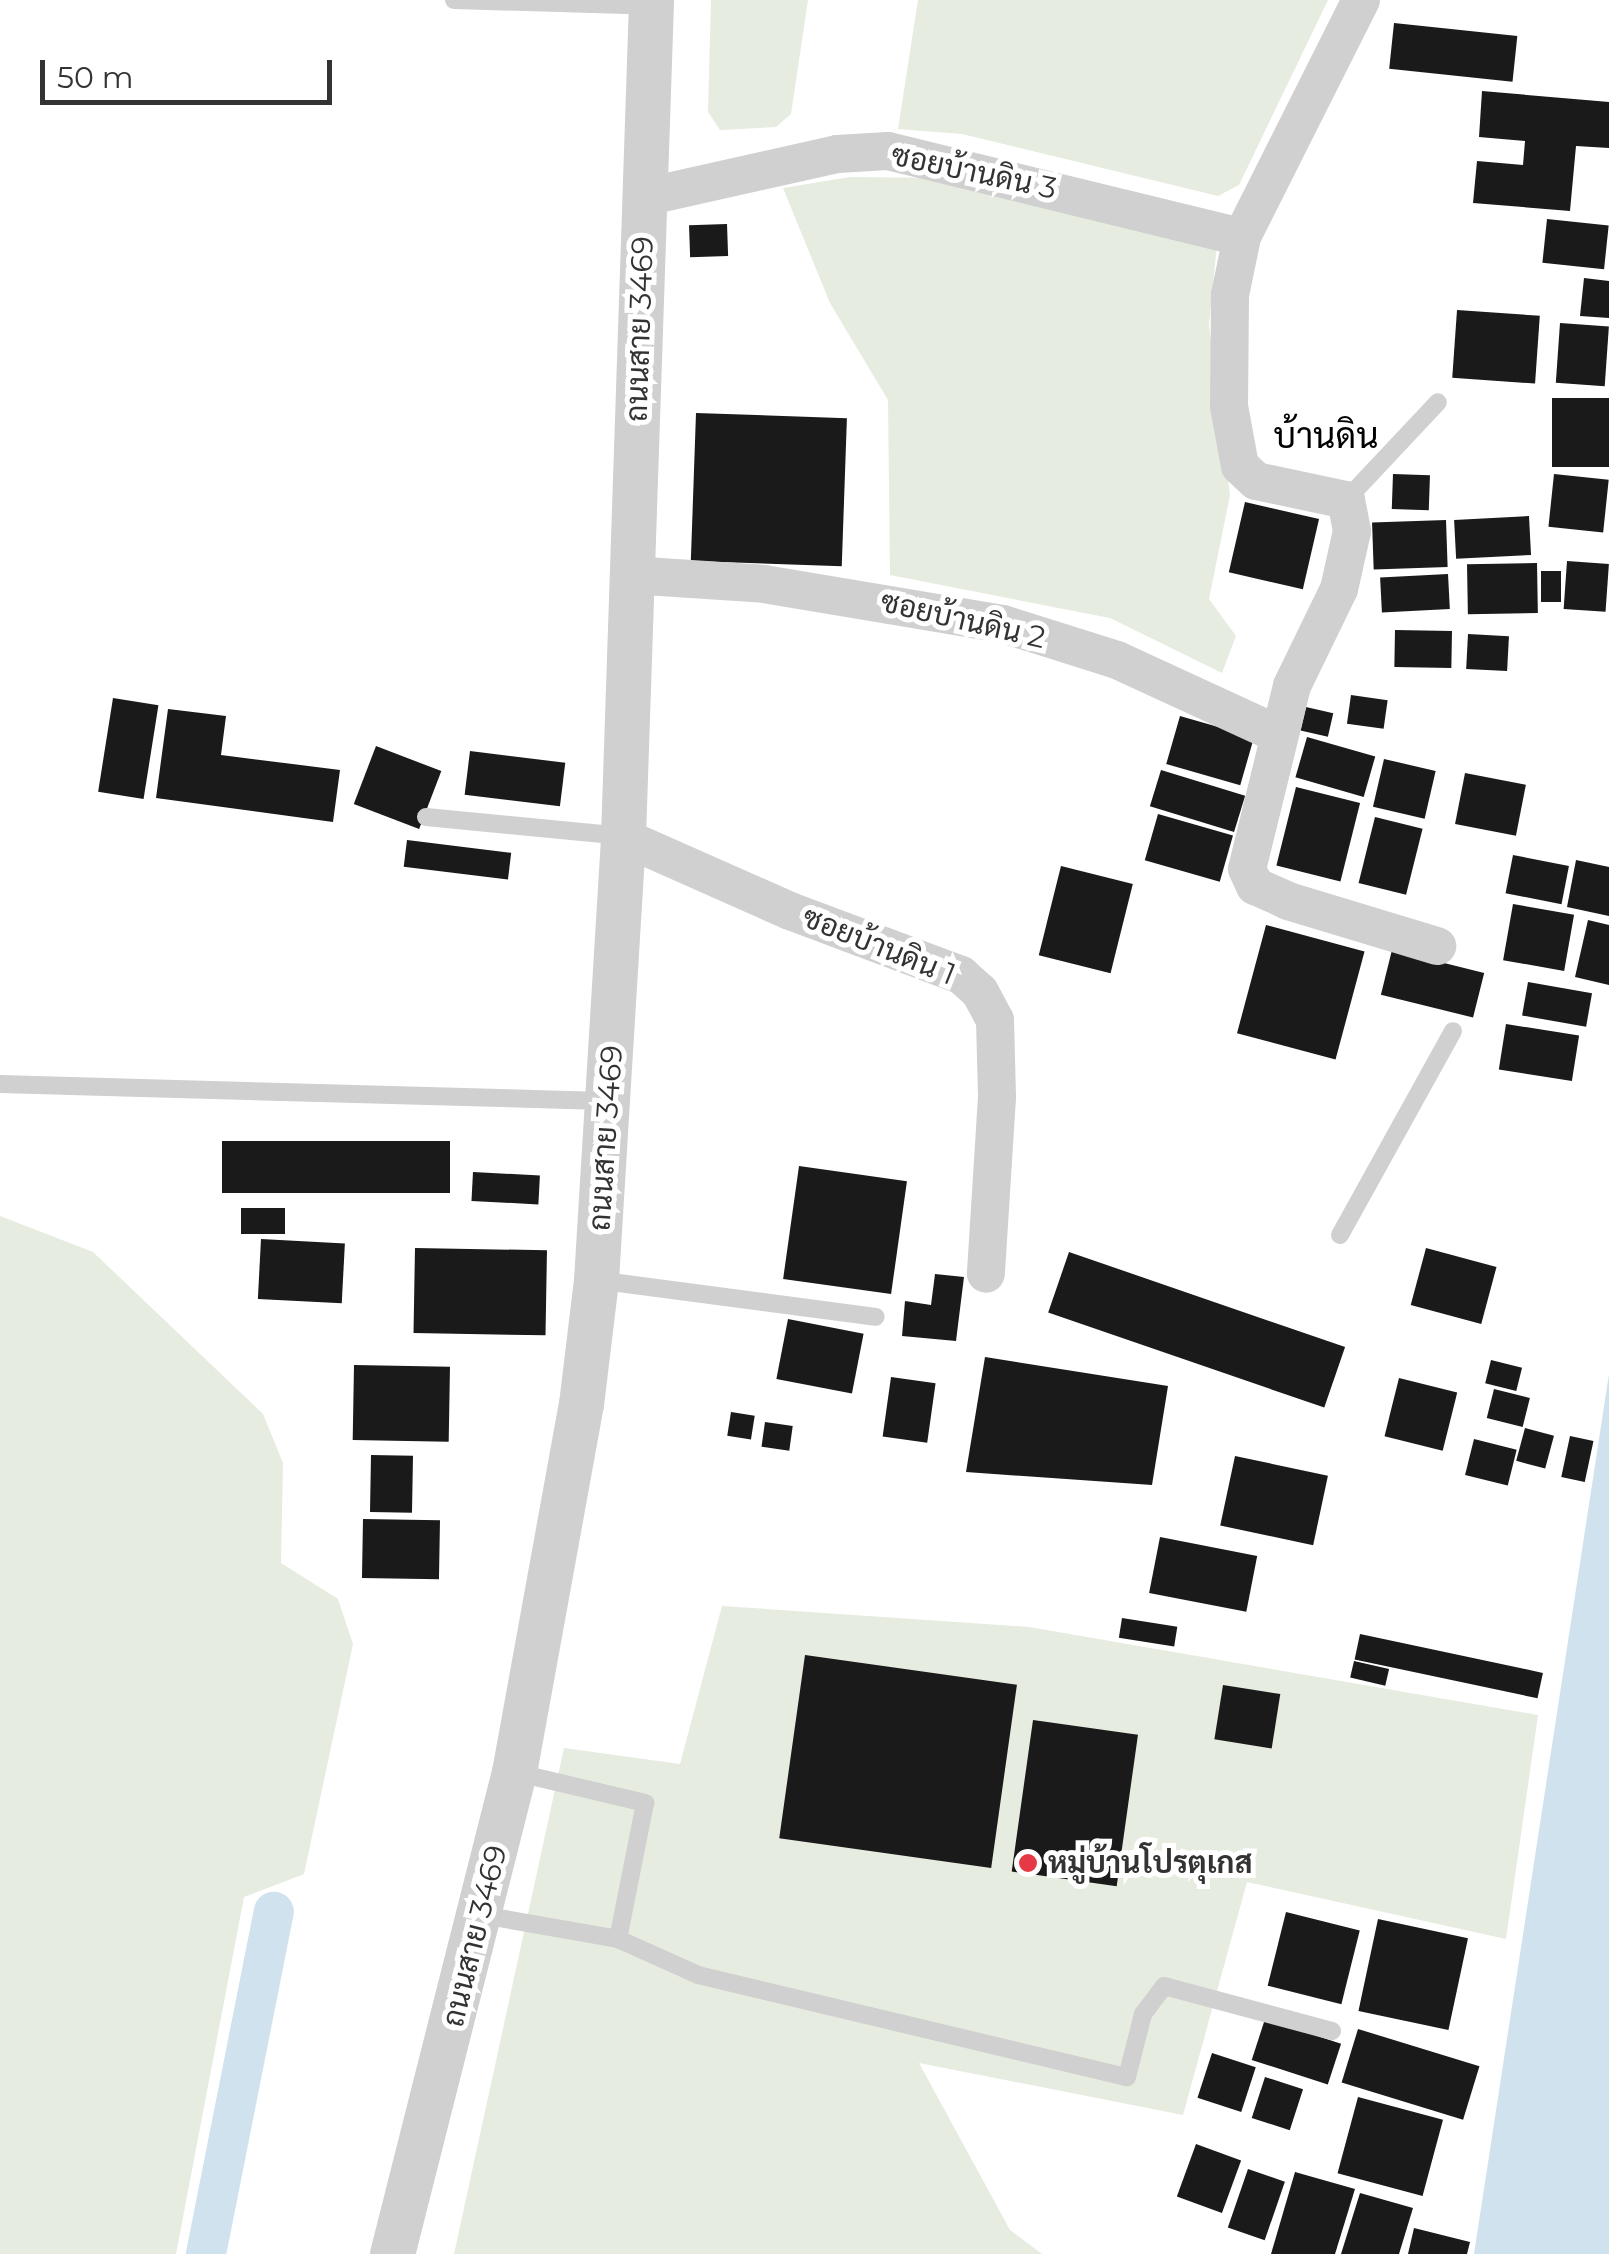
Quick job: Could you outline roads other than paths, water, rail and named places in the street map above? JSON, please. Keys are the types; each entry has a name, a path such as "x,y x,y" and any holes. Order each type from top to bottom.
{"street":[{"path":"1360,0 1242,237 1230,295 1229,372 1240,466 1256,481 1346,500 1352,530 1339,589 1292,686 1247,869 1255,886 1437,946"},
{"name":"ถนนสาย 3469","path":"392,2254 482,1915 514,1772 581,1404 596,1280 611,1101 623,836 651,3"},
{"name":"ซอยบ้านดิน 3","path":"645,197 837,154 888,151 1242,237"},
{"name":"ซอยบ้านดิน 2","path":"630,575 764,584 1004,624 1117,660 1278,734"},
{"name":"ซอยบ้านดิน 1","path":"623,836 790,912 961,975 980,992 995,1020 997,1097 986,1274"}],"lane":[{"path":"454,0 651,3"},
{"path":"1346,500 1438,402"},
{"path":"426,817 623,836"},
{"path":"1340,1236 1453,1031"},
{"path":"0,1084 611,1101"},
{"path":"596,1280 876,1318"},
{"path":"514,1772 645,1803 618,1939"},
{"path":"482,1915 618,1939 698,1974 1128,2077 1142,2014 1164,1986 1332,2031"}],"water":[{"path":"1609,1374 1609,2254 1474,2254"}],"waterway":[{"path":"206,2254 274,1912"}],"place":[{"name":"หมู่บ้านโปรตุเกส","path":"1028,1863"}],"district":[{"name":"บ้านดิน","path":"1326,436"}]}
